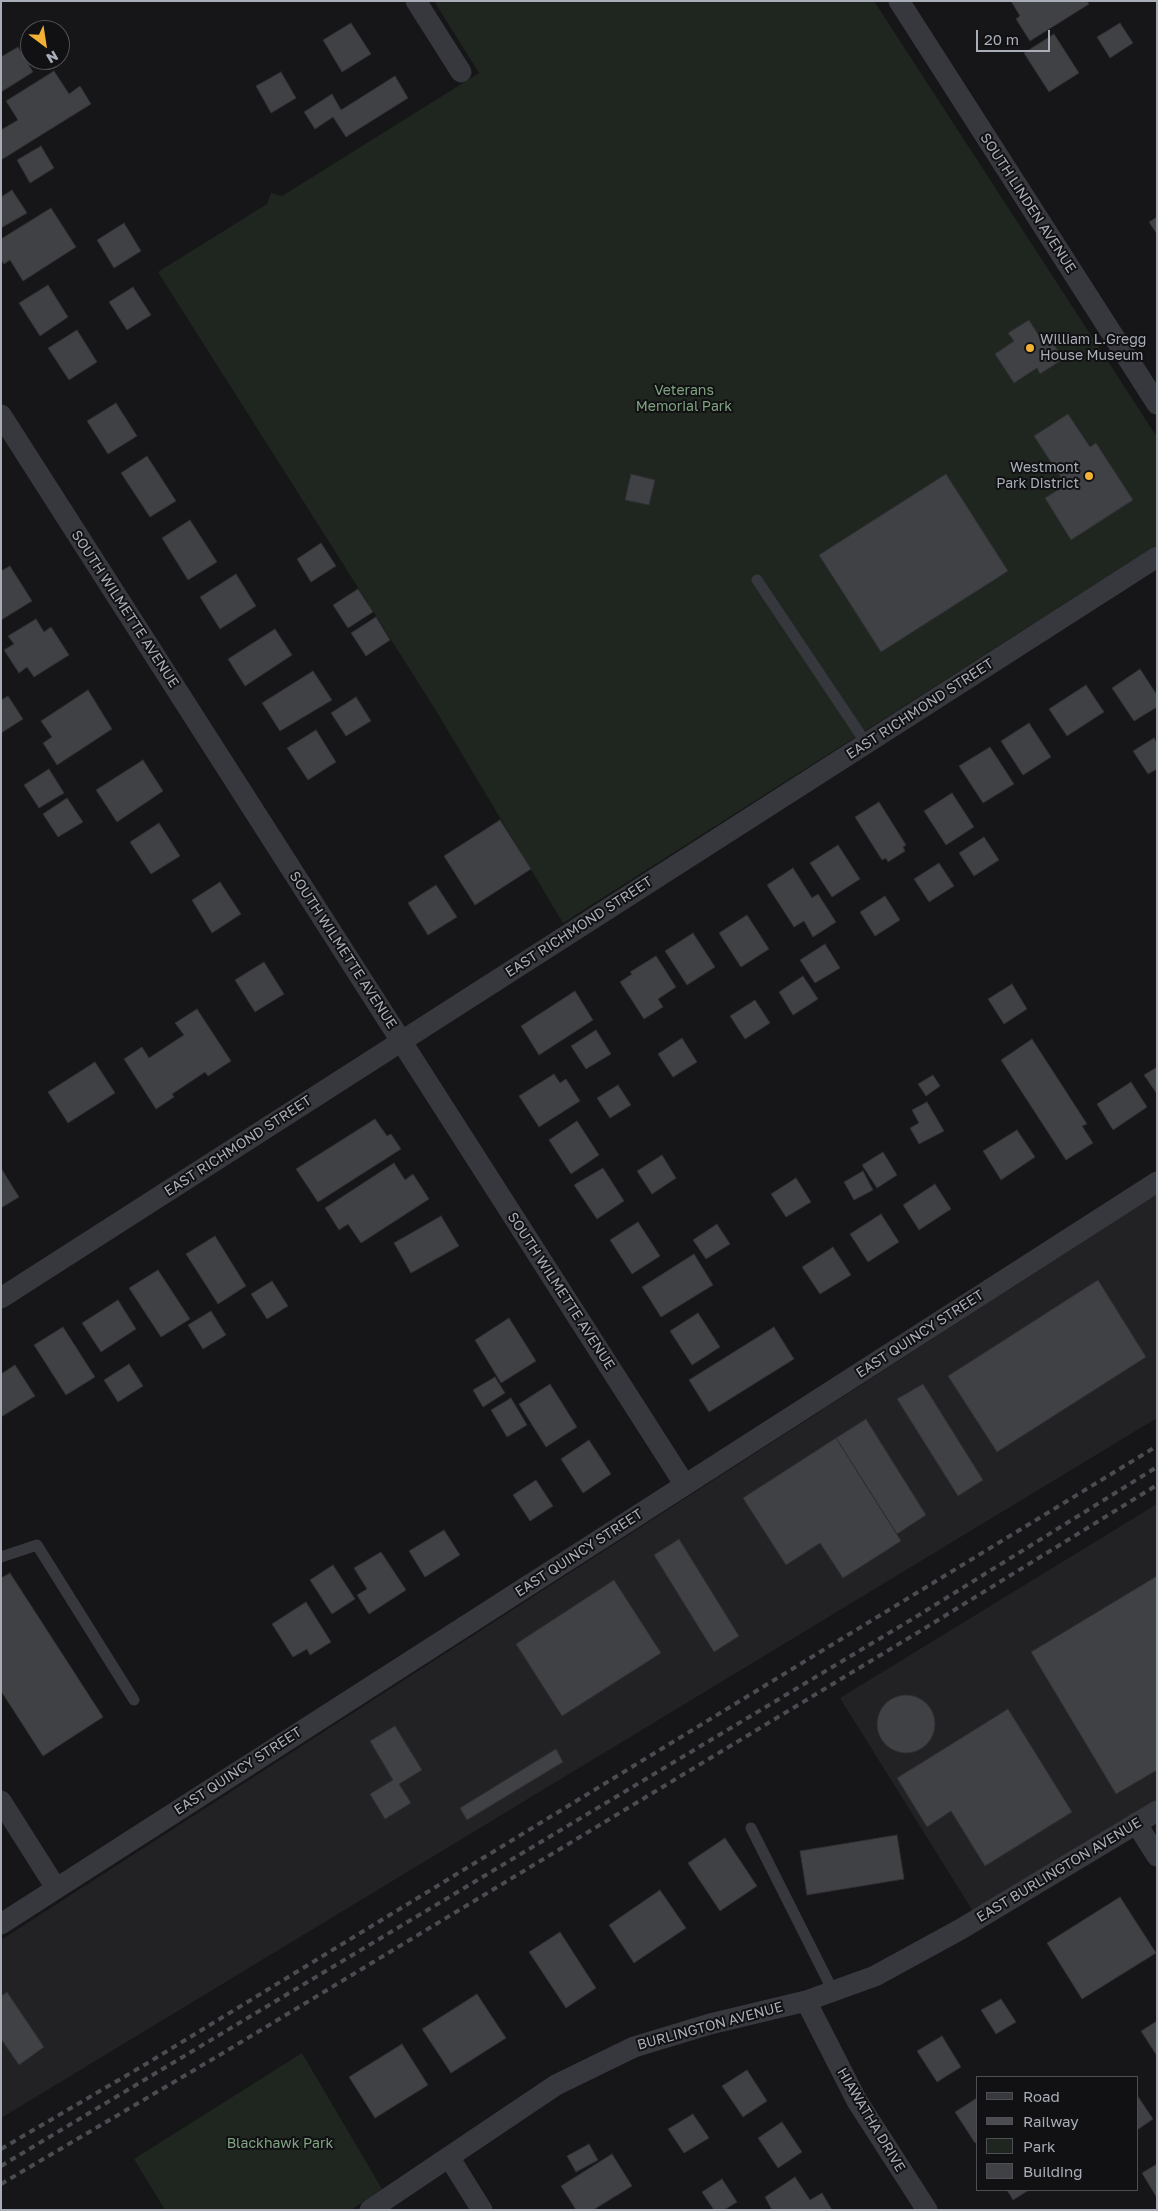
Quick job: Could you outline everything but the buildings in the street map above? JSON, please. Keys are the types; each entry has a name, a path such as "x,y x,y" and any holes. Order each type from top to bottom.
{"street":[{"path":"416,1 461,72"},
{"name":"SOUTH LINDEN AVENUE","path":"899,1 1157,404"},
{"name":"SOUTH WILMETTE AVENUE","path":"1,415 685,1485"},
{"name":"EAST RICHMOND STREET","path":"1,1298 1157,557"},
{"name":"EAST QUINCY STREET","path":"1,1924 1157,1182"},
{"path":"1,1801 56,1888"},
{"name":"EAST BURLINGTON AVENUE","path":"961,1929 1157,1811"},
{"path":"1136,1824 1157,1856"},
{"name":"BURLINGTON AVENUE","path":"370,2210 556,2085 634,2047 710,2024 806,2001 875,1976 961,1929"},
{"name":"HIAWATHA DRIVE","path":"806,2001 857,2101 927,2210"},
{"path":"448,2157 482,2210"}],"lane":[{"path":"757,580 866,743"},
{"path":"1,1557 37,1545 134,1700"},
{"path":"751,1828 833,1991"}],"shaded area":[{"path":"1157,1194 1157,1418 1,2118 1,1940"},
{"path":"1157,1504 1157,1800 974,1913 840,1698"}],"green space":[{"name":"Veterans Memorial Park","path":"434,1 874,1 1157,437 1157,545 563,923 435,709 158,272 267,204 271,193 282,196 479,73"},
{"name":"Blackhawk Park","path":"302,2053 382,2189 351,2210 165,2210 134,2159"}],"railway":[{"path":"1,2149 146,2064 1157,1446"},
{"path":"1,2166 914,1618 1157,1467"},
{"path":"1,2184 218,2056 917,1633 1157,1485"}],"place":[{"name":"William L.Gregg House Museum","path":"1030,348"},
{"name":"Westmont Park District","path":"1089,476"}]}
